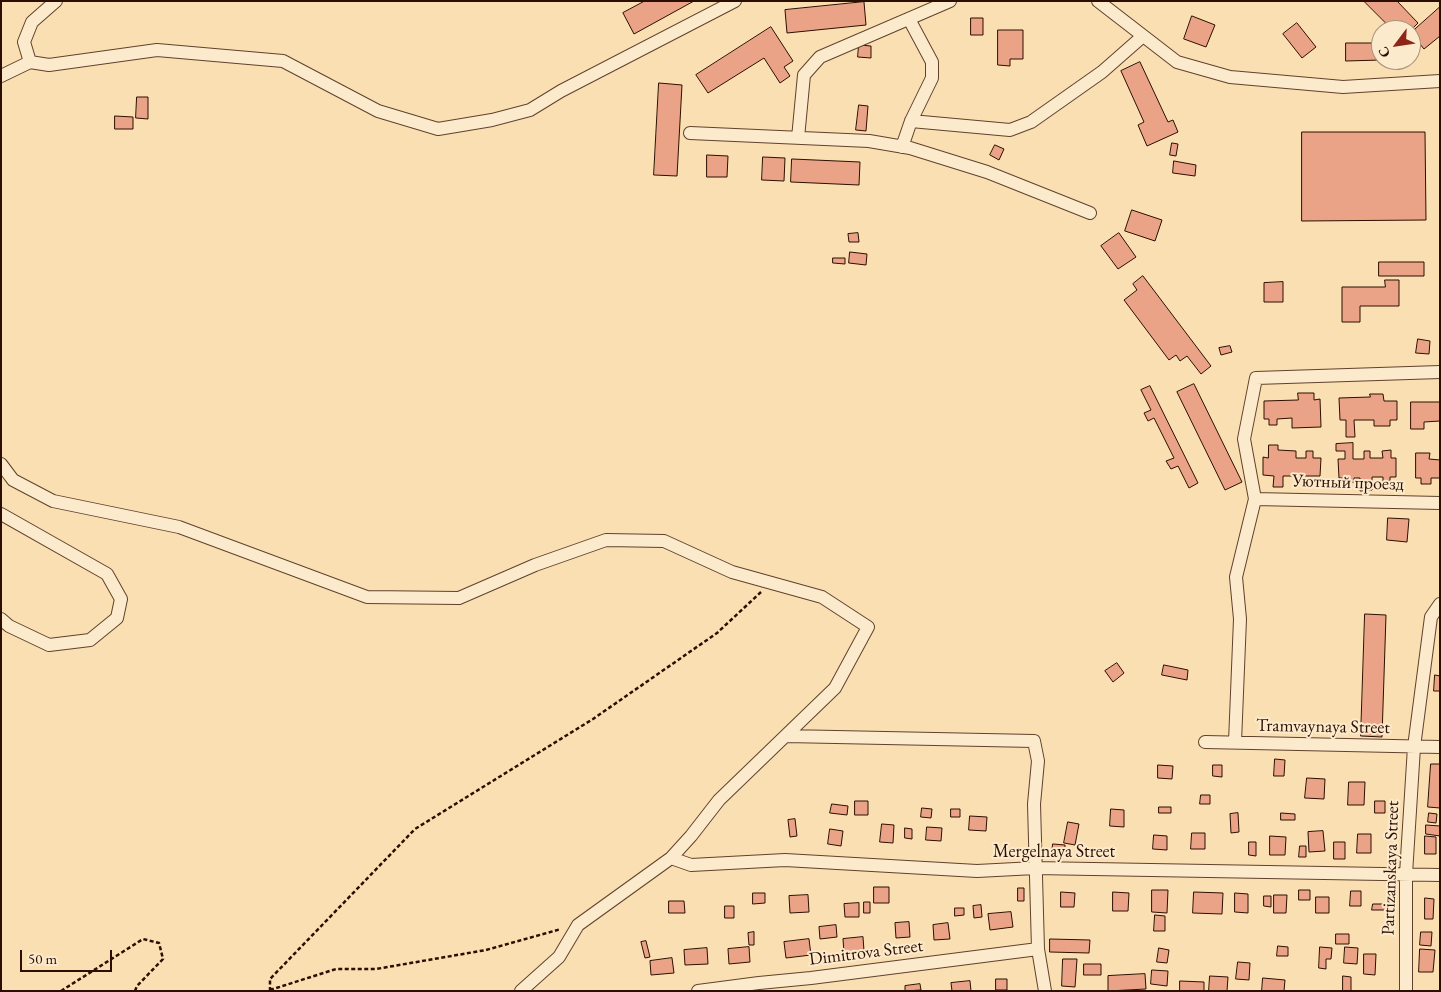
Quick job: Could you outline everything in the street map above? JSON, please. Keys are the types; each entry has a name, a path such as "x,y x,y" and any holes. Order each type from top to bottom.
{"street":[{"path":"30,62 24,42 32,22 56,1"},
{"path":"1,76 30,62 49,64 157,50 283,61 378,111 438,129 492,120 530,110 561,91 735,1"},
{"path":"798,138 804,75 820,57 950,1"},
{"path":"1098,1 1177,62 1230,77 1343,87 1440,81"},
{"path":"902,147 911,121 932,78 932,62 909,19"},
{"path":"911,121 1010,130 1031,122 1102,72 1142,36"},
{"path":"690,133 869,141 902,147 987,172 1090,213"},
{"path":"1235,742 1240,619 1236,577 1255,498 1244,439 1256,378 1440,372"},
{"path":"1,464 13,480 53,501 179,527 367,598 458,598 535,565 606,540 664,540 732,572 822,597 868,627 835,688 719,800 671,858 578,925 559,957 521,991"},
{"name":"Уютный проезд","path":"1255,498 1440,503"},
{"path":"1,514 107,574 121,599 117,618 90,640 49,645 9,626 1,619"},
{"name":"Partizanskaya Street","path":"1406,991 1406,874 1414,747 1431,617 1440,604"},
{"path":"786,736 1034,741 1038,761 1034,804 1038,949 1045,991"},
{"name":"Tramvaynaya Street","path":"1205,742 1440,747"},
{"name":"Mergelnaya Street","path":"671,858 691,865 785,860 977,871 1035,868 1440,875"},
{"name":"Dimitrova Street","path":"698,991 759,987 811,978 1038,949"}],"path":[{"path":"578,925 486,950 376,969 336,969 270,990 270,979 415,829 593,719 717,633 771,583"},
{"path":"61,991 143,939 159,942 164,959 137,986 136,991"}],"building":[{"path":"645,1 694,1 634,34 623,13"},
{"path":"1364,1 1397,1 1415,20 1383,20"},
{"path":"864,2 866,25 787,33 785,10"},
{"path":"1440,7 1440,36 1424,49 1421,45 1421,24"},
{"path":"1192,16 1215,25 1206,47 1184,39"},
{"path":"971,18 983,18 983,35 971,35"},
{"path":"1297,23 1316,47 1302,58 1283,34"},
{"path":"771,27 793,61 784,67 790,76 780,83 764,58 708,93 696,75"},
{"path":"998,30 1023,30 1023,59 1010,59 1010,66 998,65"},
{"path":"1346,43 1371,43 1371,60 1346,61"},
{"path":"859,45 871,46 871,58 858,57"},
{"path":"1140,62 1168,122 1173,120 1178,132 1147,146 1138,125 1144,122 1121,71"},
{"path":"659,83 682,85 677,176 654,175"},
{"path":"137,97 148,97 148,119 136,118"},
{"path":"859,105 868,106 866,131 856,130"},
{"path":"115,116 133,117 133,129 115,129"},
{"path":"1302,132 1425,132 1426,220 1302,221"},
{"path":"1172,143 1178,144 1176,156 1170,155"},
{"path":"995,145 1004,149 999,160 990,155"},
{"path":"707,155 728,156 727,177 707,177"},
{"path":"763,157 785,158 784,181 762,180"},
{"path":"792,159 860,162 859,185 791,182"},
{"path":"1174,161 1196,165 1195,176 1173,173"},
{"path":"1132,210 1162,220 1155,241 1125,231"},
{"path":"858,233 859,242 849,242 848,234"},
{"path":"1119,233 1136,257 1118,269 1101,246"},
{"path":"850,252 867,254 866,265 849,263"},
{"path":"833,258 845,258 845,264 833,263"},
{"path":"1379,262 1424,262 1424,276 1379,276"},
{"path":"1143,276 1211,366 1201,374 1187,356 1180,361 1176,355 1169,360 1124,300 1137,290 1133,284"},
{"path":"1385,280 1399,280 1399,306 1360,306 1360,322 1342,322 1342,287 1385,287"},
{"path":"1283,282 1283,302 1264,302 1264,283"},
{"path":"1418,339 1430,341 1429,354 1416,353"},
{"path":"1230,346 1232,352 1221,355 1219,348"},
{"path":"1194,384 1242,482 1225,490 1177,392"},
{"path":"1150,386 1198,483 1189,488 1178,466 1171,469 1166,461 1174,458 1154,418 1148,421 1144,413 1151,410 1141,390"},
{"path":"1298,393 1314,393 1314,400 1320,399 1321,427 1292,428 1292,418 1277,419 1277,425 1269,425 1269,419 1264,419 1264,401 1298,400"},
{"path":"1370,394 1383,394 1384,401 1397,401 1397,420 1390,420 1390,426 1374,426 1374,420 1354,420 1355,437 1346,437 1346,420 1340,420 1339,398 1370,397"},
{"path":"1411,402 1440,402 1440,421 1424,422 1424,429 1411,429"},
{"path":"1353,443 1353,459 1364,459 1364,451 1370,451 1370,458 1383,458 1382,451 1391,450 1391,458 1396,458 1396,477 1390,477 1390,481 1383,482 1383,477 1372,477 1372,490 1360,491 1360,478 1354,478 1354,482 1345,482 1345,478 1339,478 1338,459 1345,459 1345,451 1336,451 1336,444"},
{"path":"1269,445 1278,445 1278,450 1296,451 1296,458 1306,458 1306,451 1313,451 1313,458 1321,458 1320,476 1283,476 1283,487 1273,487 1274,476 1263,475 1263,457 1268,458"},
{"path":"1416,453 1430,453 1429,459 1440,460 1440,478 1431,478 1431,484 1421,484 1421,478 1416,478"},
{"path":"1388,518 1409,519 1407,542 1387,540"},
{"path":"1365,614 1386,615 1382,737 1361,736"},
{"path":"1117,663 1124,673 1113,682 1105,671"},
{"path":"1164,665 1188,670 1187,680 1162,675"},
{"path":"1435,675 1440,676 1440,691 1434,691"},
{"path":"1275,759 1285,760 1284,776 1274,776"},
{"path":"1431,764 1440,764 1440,808 1428,807"},
{"path":"1158,765 1173,766 1172,779 1158,778"},
{"path":"1213,765 1222,765 1222,777 1213,776"},
{"path":"1307,778 1325,779 1324,799 1305,798"},
{"path":"1349,782 1365,782 1364,805 1348,805"},
{"path":"1201,795 1210,795 1210,804 1200,804"},
{"path":"855,801 868,801 868,815 855,815"},
{"path":"1375,801 1385,801 1385,813 1375,813"},
{"path":"832,804 848,806 847,815 830,813"},
{"path":"1159,807 1171,807 1171,813 1159,813"},
{"path":"922,808 932,809 931,818 921,817"},
{"path":"951,809 960,809 960,817 951,817"},
{"path":"1111,809 1124,810 1124,827 1110,826"},
{"path":"1238,813 1239,832 1231,833 1230,814"},
{"path":"1281,813 1295,814 1295,820 1281,820"},
{"path":"1429,813 1437,814 1436,823 1428,822"},
{"path":"970,816 987,817 986,831 969,830"},
{"path":"795,819 797,836 790,837 788,820"},
{"path":"1068,822 1079,824 1075,845 1064,843"},
{"path":"882,824 894,825 893,843 880,842"},
{"path":"1426,825 1440,826 1440,836 1426,834"},
{"path":"927,827 942,828 941,841 926,840"},
{"path":"905,828 912,829 912,839 905,838"},
{"path":"830,829 843,831 841,846 828,844"},
{"path":"1323,831 1325,851 1309,852 1308,832"},
{"path":"1192,833 1205,833 1205,849 1191,849"},
{"path":"1358,834 1371,834 1371,853 1357,853"},
{"path":"1154,835 1167,836 1167,850 1153,849"},
{"path":"1270,836 1286,837 1285,855 1270,855"},
{"path":"1425,836 1436,837 1436,854 1425,854"},
{"path":"1249,842 1256,842 1256,856 1249,855"},
{"path":"1334,842 1345,842 1345,859 1334,859"},
{"path":"1053,844 1065,845 1065,854 1052,853"},
{"path":"1300,846 1306,846 1306,857 1299,857"},
{"path":"874,887 889,887 889,903 874,903"},
{"path":"1018,888 1024,888 1024,901 1018,901"},
{"path":"1152,890 1168,890 1167,913 1152,912"},
{"path":"1299,890 1310,890 1310,900 1299,900"},
{"path":"1351,891 1361,891 1361,906 1350,906"},
{"path":"1061,892 1075,893 1074,907 1061,907"},
{"path":"1113,892 1129,893 1128,911 1113,911"},
{"path":"1194,892 1223,893 1222,914 1193,913"},
{"path":"753,893 765,893 765,903 753,904"},
{"path":"1235,893 1248,894 1248,913 1235,912"},
{"path":"808,895 809,912 790,913 789,896"},
{"path":"1274,895 1287,895 1286,913 1274,913"},
{"path":"1264,896 1271,896 1271,907 1264,906"},
{"path":"1316,897 1329,897 1329,913 1316,913"},
{"path":"1425,898 1434,899 1433,919 1425,919"},
{"path":"669,901 684,901 685,913 669,913"},
{"path":"864,902 870,902 870,913 864,913"},
{"path":"859,903 859,917 845,917 844,904"},
{"path":"1373,904 1388,904 1388,910 1372,910"},
{"path":"981,905 982,917 974,918 973,906"},
{"path":"725,906 734,906 734,918 725,918"},
{"path":"955,908 964,908 964,915 955,916"},
{"path":"1011,912 1013,927 990,930 988,914"},
{"path":"1155,915 1165,916 1165,931 1154,931"},
{"path":"909,922 910,937 896,938 895,923"},
{"path":"948,923 950,939 934,940 933,925"},
{"path":"836,925 837,937 820,939 819,927"},
{"path":"754,932 754,945 749,945 748,933"},
{"path":"1421,932 1432,932 1431,946 1420,945"},
{"path":"1336,934 1349,934 1349,944 1336,944"},
{"path":"863,937 864,951 844,953 843,939"},
{"path":"809,939 811,955 786,958 784,942"},
{"path":"1050,939 1090,940 1089,953 1050,952"},
{"path":"646,941 650,957 645,958 641,942"},
{"path":"1278,946 1288,947 1288,956 1277,956"},
{"path":"749,947 750,962 729,964 728,949"},
{"path":"1320,947 1332,948 1331,959 1326,959 1326,969 1319,968"},
{"path":"1345,947 1358,948 1357,964 1344,963"},
{"path":"707,948 708,964 685,965 684,950"},
{"path":"1159,948 1169,950 1167,963 1157,962"},
{"path":"1420,949 1435,950 1433,972 1419,972"},
{"path":"1364,954 1376,954 1375,975 1364,974"},
{"path":"672,958 674,973 651,975 650,961"},
{"path":"1063,959 1077,959 1075,987 1062,986"},
{"path":"1238,962 1250,963 1249,980 1236,979"},
{"path":"1084,964 1101,964 1101,975 1084,975"},
{"path":"1152,970 1168,971 1167,986 1151,984"},
{"path":"1145,974 1146,989 1108,991 1108,976"},
{"path":"1210,976 1228,977 1227,991 1209,991"},
{"path":"1343,976 1351,977 1351,991 1343,991"},
{"path":"1263,978 1285,980 1284,991 1262,991"},
{"path":"996,979 1007,979 1007,990 996,990"},
{"path":"970,981 971,991 952,991 951,983"},
{"path":"1180,981 1204,982 1204,991 1180,991"},
{"path":"920,984 921,990 905,991 905,986"}]}
